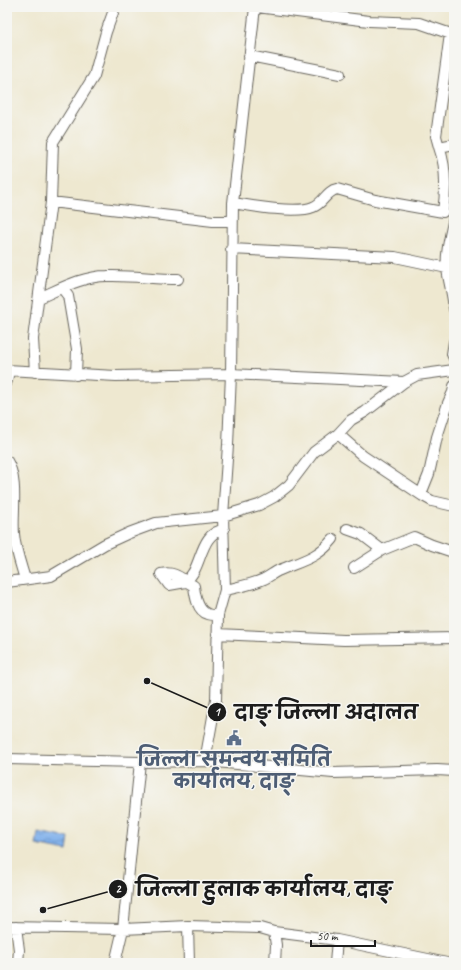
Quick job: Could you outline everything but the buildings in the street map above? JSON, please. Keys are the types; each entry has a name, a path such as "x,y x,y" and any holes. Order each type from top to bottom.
{"street":[{"path":"35,372 33,339 51,202 53,142 94,76 106,32 115,7"},
{"path":"205,761 216,700 218,615 225,590 223,516 231,374 231,249 233,203 256,7 368,21 419,23 452,34 436,136 442,155 445,180 443,212"},
{"path":"250,56 340,74"},
{"path":"439,146 454,144"},
{"path":"233,203 301,210 313,208 321,203 332,190 337,189 375,200 443,212 454,216 449,242 447,268 453,296 454,309"},
{"path":"51,202 213,221 232,221"},
{"path":"231,249 395,257 447,268"},
{"path":"38,298 88,279 106,276 178,279"},
{"path":"62,288 68,296 77,349 76,374"},
{"path":"454,342 452,354 454,358"},
{"path":"7,382 8,370 116,376 231,374 404,382"},
{"path":"7,582 51,576 105,544 156,523 223,516 259,505 274,498 289,485 314,452 338,434 351,420 365,412 404,382 417,375 454,370"},
{"path":"421,494 429,474 437,437 454,386"},
{"path":"338,434 363,456 432,501 454,506"},
{"path":"7,461 10,465 14,492 14,534 25,579"},
{"path":"347,529 361,534 382,550"},
{"path":"218,615 207,614 201,609 196,600 194,586 186,582 195,571 208,538 219,530 224,530"},
{"path":"354,568 382,550 414,537 450,551 454,549"},
{"path":"225,590 249,585 264,579 279,570 306,560 329,544 333,539"},
{"path":"217,634 344,640 454,638"},
{"path":"7,759 140,762 205,761 333,773 437,770 454,771"},
{"path":"115,963 122,930 140,762"},
{"path":"188,926 189,963"},
{"path":"18,963 19,950 11,927 122,930 188,926 260,928 274,932 337,940 447,963"},
{"path":"274,932 276,945 275,963"},
{"path":"336,963 337,940"}],"water":[{"path":"38,832 69,838 67,851 36,845"}],"place":[{"name":"दाङ् जिल्ला अदालत","path":"147,681"},
{"name":"जिल्ला समन्वय समिति कार्यालय, दाङ्","path":"234,738"},
{"name":"जिल्ला हुलाक कार्यालय, दाङ्","path":"43,910"}]}
